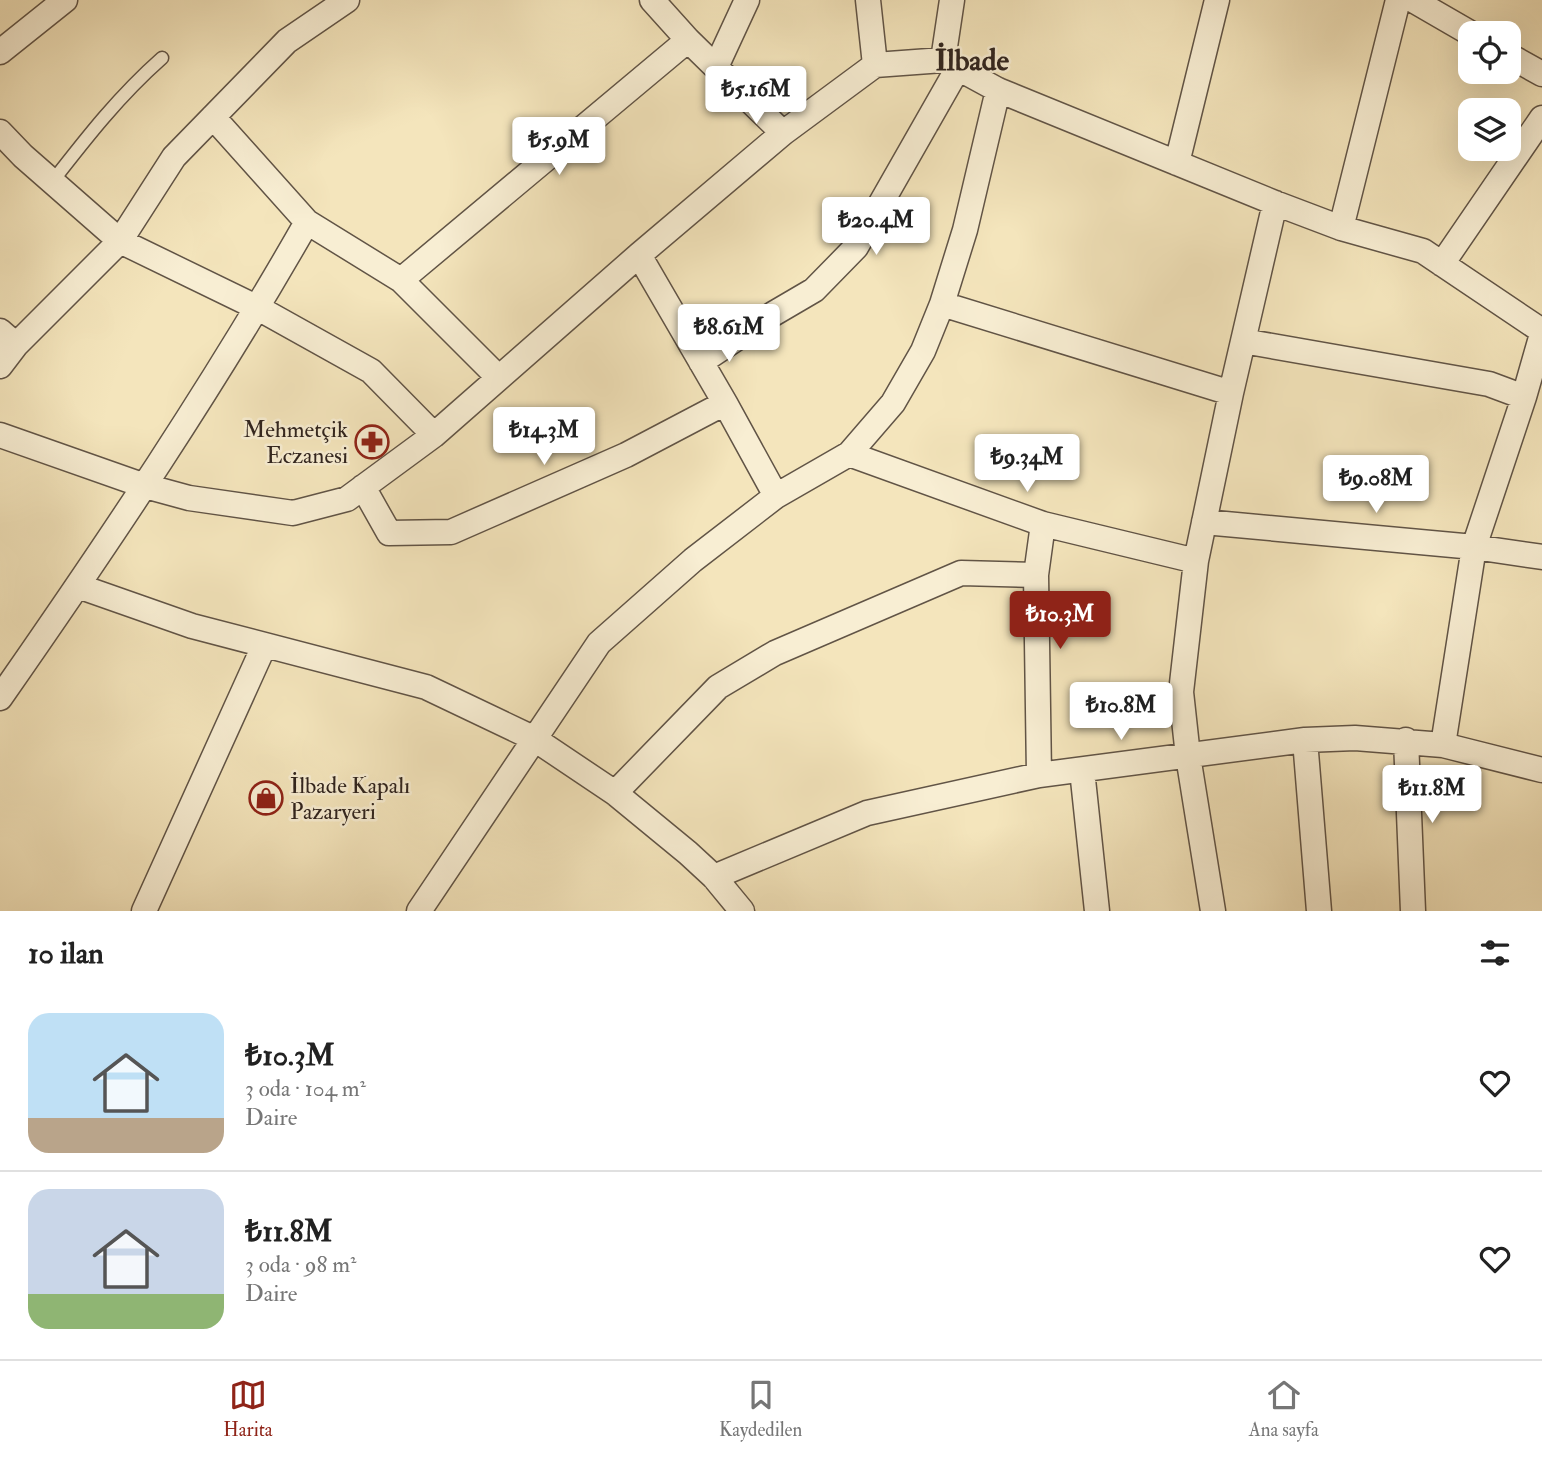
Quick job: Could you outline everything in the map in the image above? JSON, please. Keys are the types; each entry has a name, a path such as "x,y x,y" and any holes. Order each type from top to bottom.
{"street":[{"path":"0,52 65,0"},
{"path":"652,0 688,40 783,133"},
{"path":"716,67 747,0"},
{"path":"868,0 876,65"},
{"path":"702,362 814,290 856,247 950,64 952,0"},
{"path":"1177,163 1217,0"},
{"path":"1341,228 1398,0"},
{"path":"1413,0 1458,26"},
{"path":"0,366 8,338 120,241 174,157 287,41 332,4"},
{"path":"401,280 688,40"},
{"path":"1521,62 1542,74"},
{"path":"0,435 145,486 189,498 293,513 347,499 434,435 783,133 876,65 950,64 998,90 1275,203 1341,228 1423,251 1542,332 1524,397 1474,547 1443,744"},
{"path":"419,911 599,643 693,560 776,496 849,454 893,403 923,351 942,304 965,230 998,90"},
{"path":"213,117 307,222 401,280 499,378"},
{"path":"1442,264 1542,118"},
{"path":"0,132 120,241 258,308 372,371 434,435"},
{"path":"1213,911 1188,756 1181,692 1196,561 1275,203"},
{"path":"0,698 145,486 258,308 307,222"},
{"path":"639,255 776,496"},
{"path":"942,304 1231,393"},
{"path":"1243,341 1489,384 1524,397"},
{"path":"363,487 389,533 452,532 626,455 725,403"},
{"path":"849,454 1043,524 1196,561"},
{"path":"1204,522 1474,547 1542,556"},
{"path":"1039,775 1036,575 1043,524"},
{"path":"615,793 718,687 775,653 961,573 1036,575"},
{"path":"78,586 192,626 426,687 533,738 615,793 688,853 714,877 742,911"},
{"path":"144,911 264,646"},
{"path":"714,877 867,813 1039,775 1305,740 1355,738 1443,744 1542,770"},
{"path":"1305,740 1319,911"},
{"path":"1406,740 1413,911"},
{"path":"1082,770 1097,911"}],"lane":[{"path":"52,182 98,122 130,86 162,58"}],"place":[{"name":"Mehmetçik Eczanesi","path":"372,442"},
{"name":"İlbade Kapalı Pazaryeri","path":"266,798"}],"district":[{"name":"İlbade","path":"972,60"}]}
